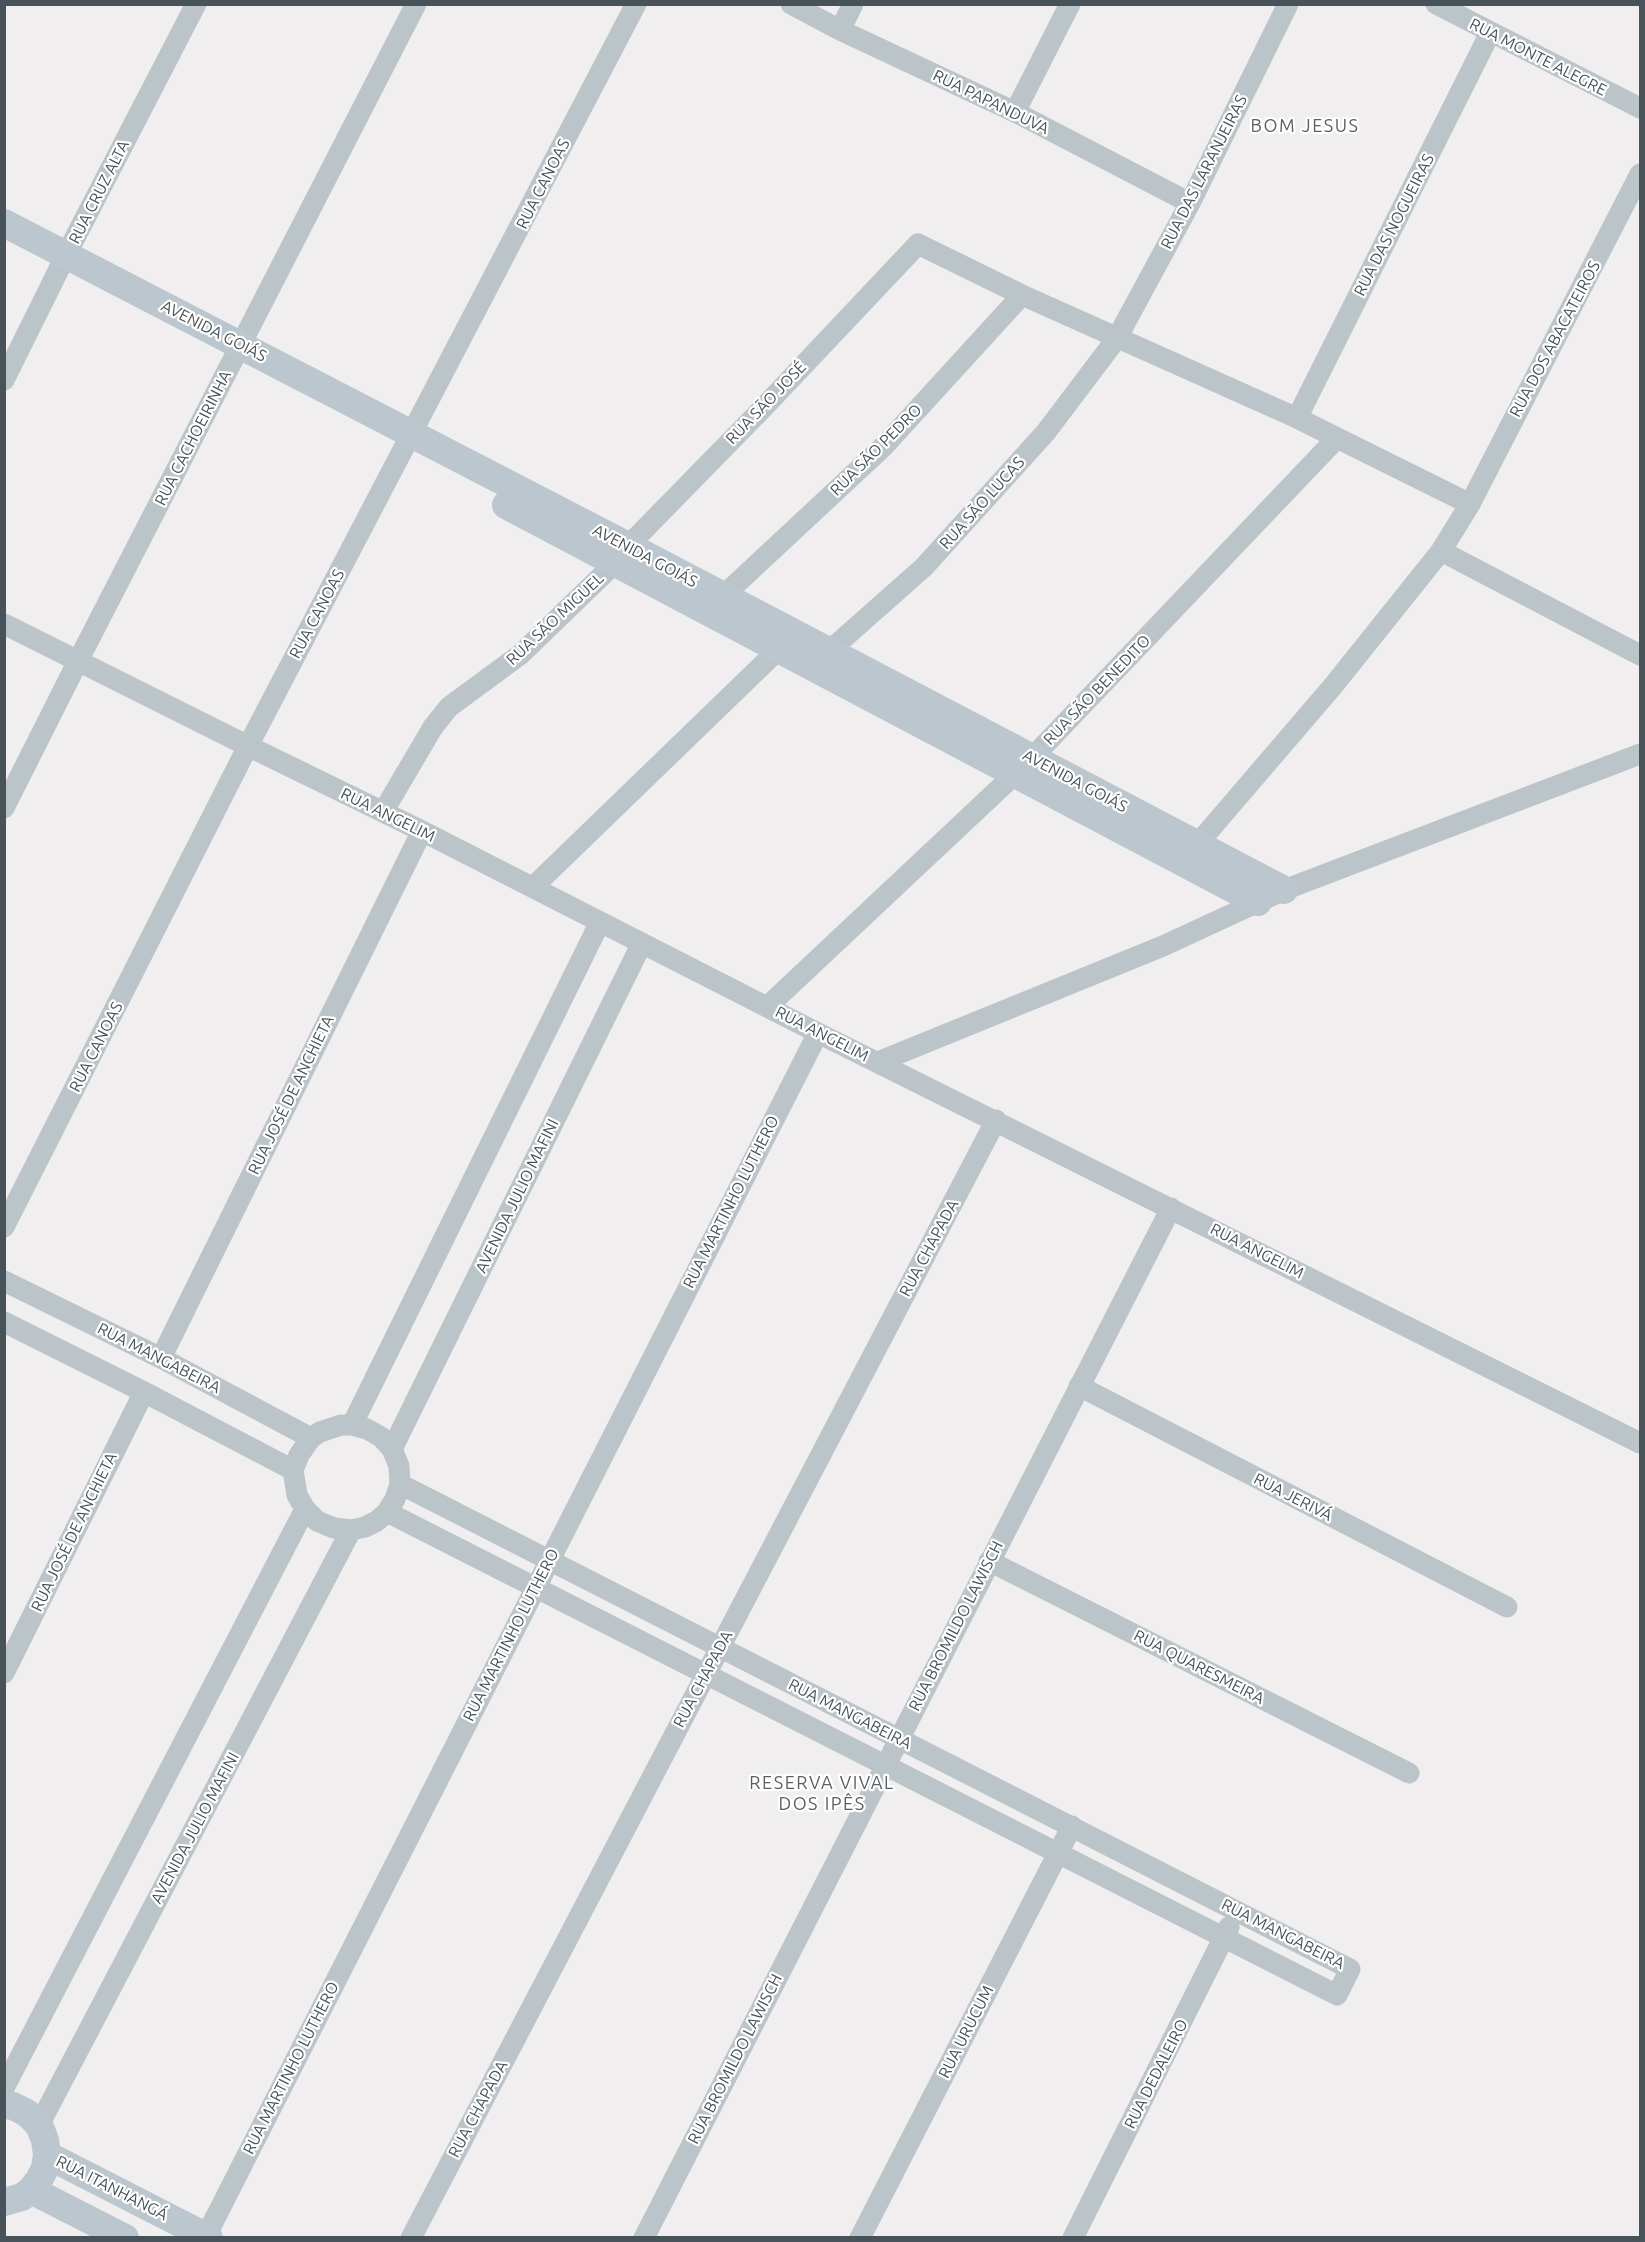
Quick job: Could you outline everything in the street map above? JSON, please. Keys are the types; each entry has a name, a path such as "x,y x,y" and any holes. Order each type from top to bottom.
{"street":[{"name":"RUA CRUZ ALTA","path":"4,380 196,4"},
{"name":"RUA CACHOEIRINHA","path":"4,808 416,4"},
{"name":"RUA CANOAS","path":"4,1227 248,746 636,4"},
{"name":"RUA PAPANDUVA","path":"791,4 840,30 1015,112 1190,203"},
{"path":"840,30 853,4"},
{"path":"1015,112 1070,4"},
{"name":"RUA DAS LARANJEIRAS","path":"1117,338 1190,203 1288,4"},
{"name":"RUA MONTE ALEGRE","path":"1436,4 1641,108"},
{"name":"RUA DAS NOGUEIRAS","path":"1297,418 1490,33"},
{"name":"RUA DOS ABACATEIROS","path":"1189,853 1333,686 1441,551 1470,504 1641,174"},
{"name":"AVENIDA GOIÁS","path":"4,223 62,263 621,554 779,649 1023,766 1189,853 1284,890"},
{"name":"AVENIDA GOIÁS","path":"4,243 62,263"},
{"name":"RUA SÃO JOSÉ","path":"621,554 918,244 1022,295"},
{"path":"1022,295 1297,418 1470,504"},
{"name":"RUA SÃO PEDRO","path":"722,597 884,446 1022,295"},
{"name":"RUA SÃO LUCAS","path":"828,652 924,567 1046,432 1117,338"},
{"name":"RUA SÃO BENEDITO","path":"768,1006 1023,766 1337,438"},
{"path":"1441,551 1641,655"},
{"name":"AVENIDA GOIÁS","path":"621,554 722,597 828,652 1023,766"},
{"name":"RUA SÃO MIGUEL","path":"383,812 433,728 449,707 520,654 621,554"},
{"name":"RUA ANGELIM","path":"4,624 422,831 818,1033 1641,1443"},
{"path":"533,888 779,649"},
{"path":"878,1062 1163,946 1284,890 1641,754"},
{"name":"RUA JOSÉ DE ANCHIETA","path":"161,1358 422,831"},
{"name":"AVENIDA GOIÁS","path":"1189,853 1258,902"},
{"path":"352,1425 600,922"},
{"name":"AVENIDA JULIO MAFINI","path":"392,1449 642,943"},
{"name":"RUA MARTINHO LUTHERO","path":"207,2237 818,1033"},
{"name":"RUA CHAPADA","path":"411,2238 996,1120"},
{"name":"RUA BROMILDO LAWISCH","path":"644,2238 1171,1208"},
{"name":"RUA MANGABEIRA","path":"4,1281 161,1358 311,1438"},
{"path":"4,1322 292,1470"},
{"name":"RUA JERIVÁ","path":"1079,1386 1506,1607"},
{"name":"RUA JOSÉ DE ANCHIETA","path":"4,1673 144,1392"},
{"path":"352,1425 367,1429 381,1437 392,1449 399,1466 400,1484 387,1512 377,1521 365,1527 351,1530 334,1528 317,1521 304,1509 297,1495 292,1470 311,1438 330,1428 352,1425"},
{"name":"RUA MANGABEIRA","path":"387,1512 1337,1995 1350,1969 400,1484"},
{"path":"4,2088 304,1509"},
{"name":"AVENIDA JULIO MAFINI","path":"39,2125 351,1530"},
{"name":"RUA QUARESMEIRA","path":"989,1562 1408,1773"},
{"name":"RUA URUCUM","path":"860,2238 1072,1826"},
{"name":"RUA DEDALEIRO","path":"1073,2238 1238,1911"},
{"path":"4,2105 13,2106 27,2113 39,2125 45,2140 47,2155 45,2168 31,2190 22,2197 4,2202"},
{"name":"RUA ITANHANGÁ","path":"47,2155 207,2237"},
{"path":"31,2190 125,2238"}],"district":[{"name":"BOM JESUS","path":"1305,126"},
{"name":"RESERVA VIVAL DOS IPÊS","path":"822,1793"}]}
